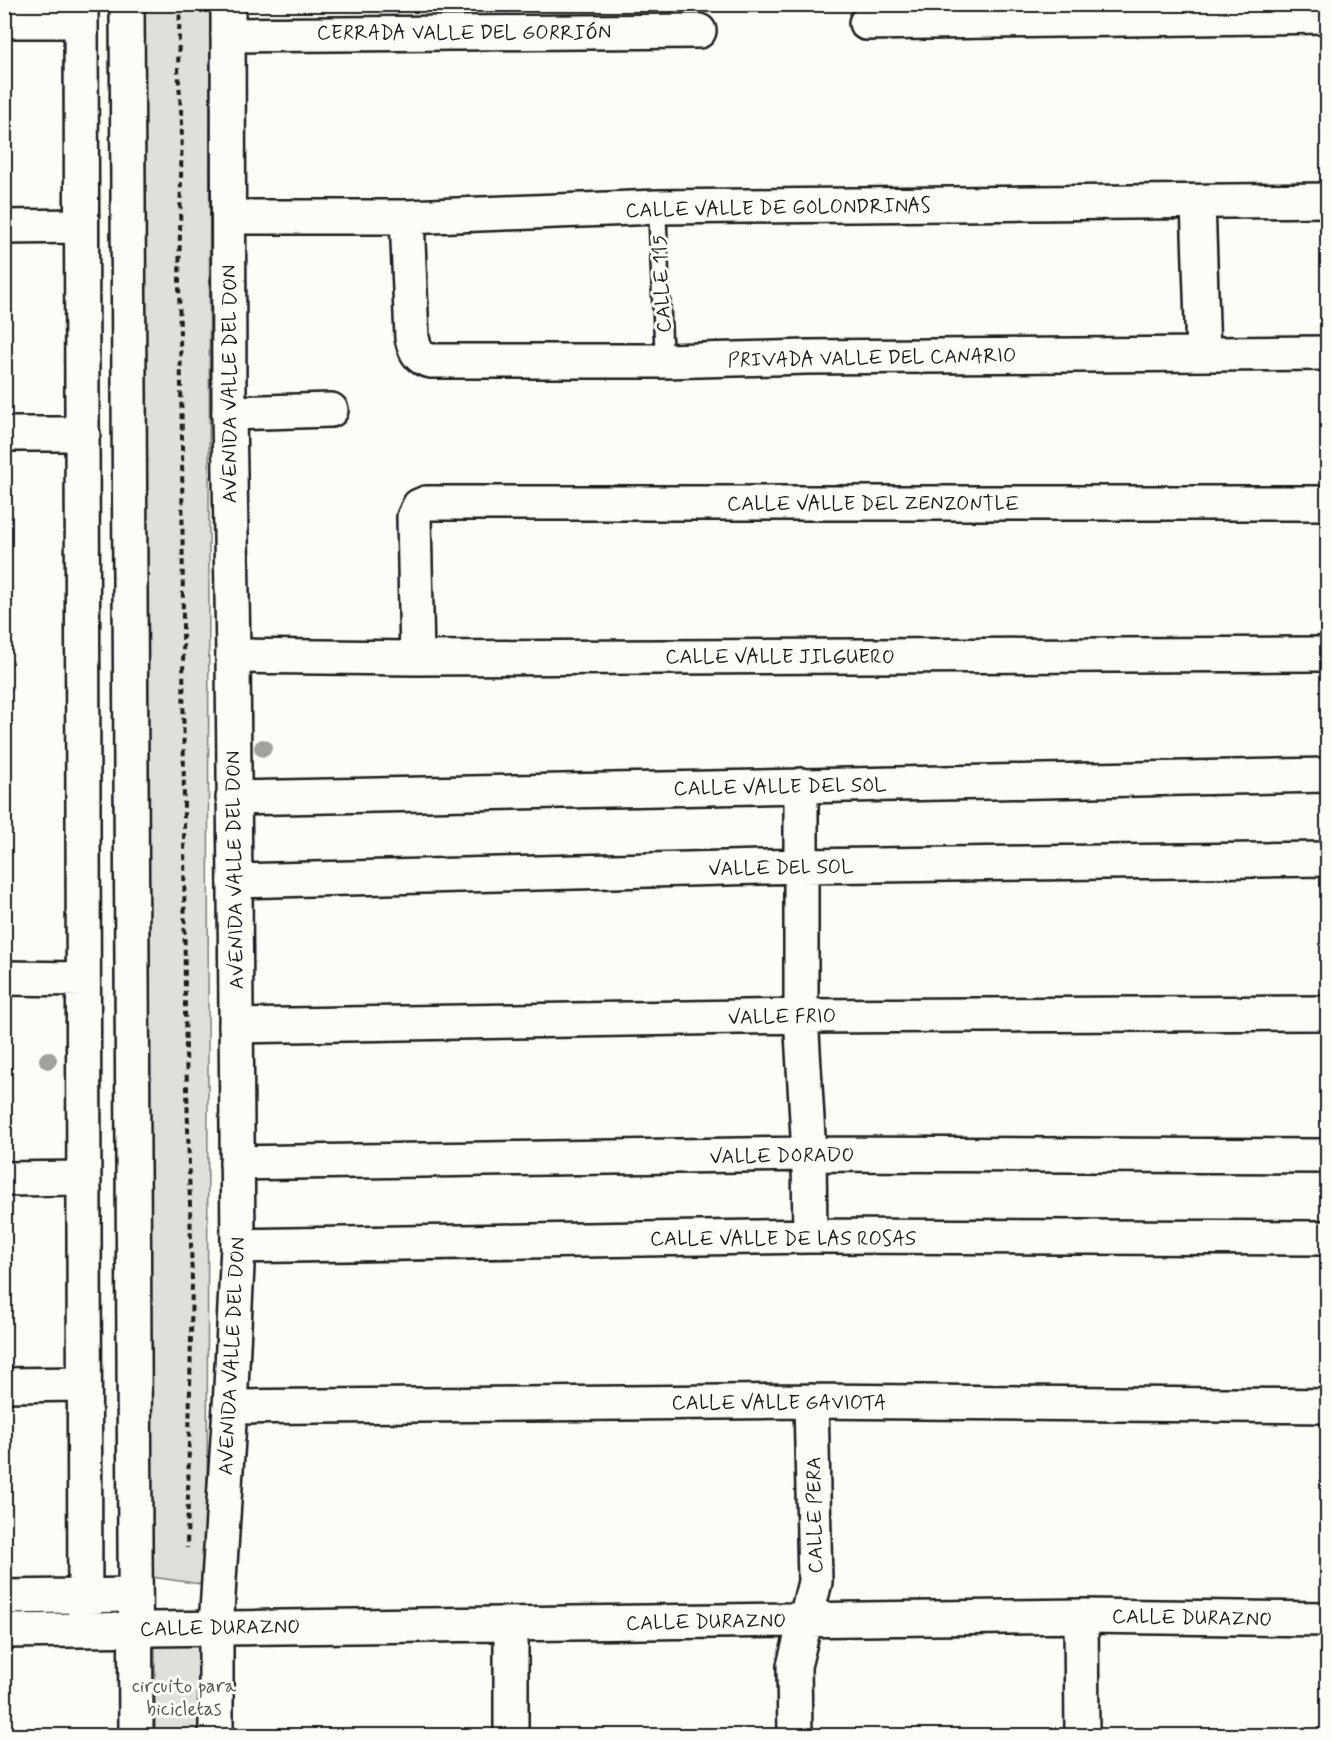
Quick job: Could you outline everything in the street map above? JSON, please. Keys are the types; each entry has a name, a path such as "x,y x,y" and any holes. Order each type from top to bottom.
{"street":[{"path":"127,4 136,1736"},
{"path":"4,21 81,13 85,1629"},
{"path":"866,23 1328,16"},
{"name":"CERRADA VALLE DEL GORRIÓN","path":"228,20 699,31"},
{"name":"AVENIDA VALLE DEL DON","path":"216,1736 216,1627 238,1246 229,413 228,20"},
{"name":"CALLE VALLE DE GOLONDRINAS","path":"229,217 407,218 657,207 1328,200"},
{"path":"1198,202 1203,354"},
{"name":"PRIVADA VALLE DEL CANARIO","path":"407,218 412,338 418,355 424,360 664,361 807,357 1328,353"},
{"path":"4,227 81,226"},
{"path":"229,413 331,410"},
{"path":"4,435 83,434"},
{"name":"CALLE VALLE DEL ZENZONTLE","path":"417,658 414,518 419,506 434,502 1328,503"},
{"name":"CALLE VALLE JILGUERO","path":"233,656 417,658 1328,654"},
{"name":"CALLE VALLE DEL SOL","path":"233,798 1328,775"},
{"path":"801,785 801,1016 809,1154 810,1236"},
{"name":"VALLE DEL SOL","path":"235,880 801,866 1328,859"},
{"path":"4,978 82,979"},
{"name":"VALLE FRIO","path":"236,1026 801,1016 1328,1013"},
{"name":"VALLE DORADO","path":"237,1163 809,1154 1328,1156"},
{"path":"4,1179 83,1178"},
{"name":"CALLE VALLE DE LAS ROSAS","path":"238,1246 810,1236 1328,1238"},
{"path":"4,1384 84,1383"},
{"name":"CALLE VALLE GAVIOTA","path":"230,1407 811,1401 1328,1406"},
{"name":"CALLE PERA","path":"795,1736 794,1666 816,1582 811,1401"},
{"path":"4,1597 135,1595"},
{"path":"1081,1616 1082,1736"},
{"name":"CALLE DURAZNO","path":"4,1631 1081,1616 1328,1619"},
{"path":"510,1624 511,1736"}],"lane":[{"name":"CALLE 115","path":"657,207 664,361"}],"path":[{"path":"180,4 178,69 182,123 179,285 185,1012 192,1282 187,1549"}],"green space":[{"path":"141,5 210,5 207,1585 152,1577"},
{"name":"circuito para bicicletas","path":"155,1638 213,1640 212,1735 155,1735"}]}
